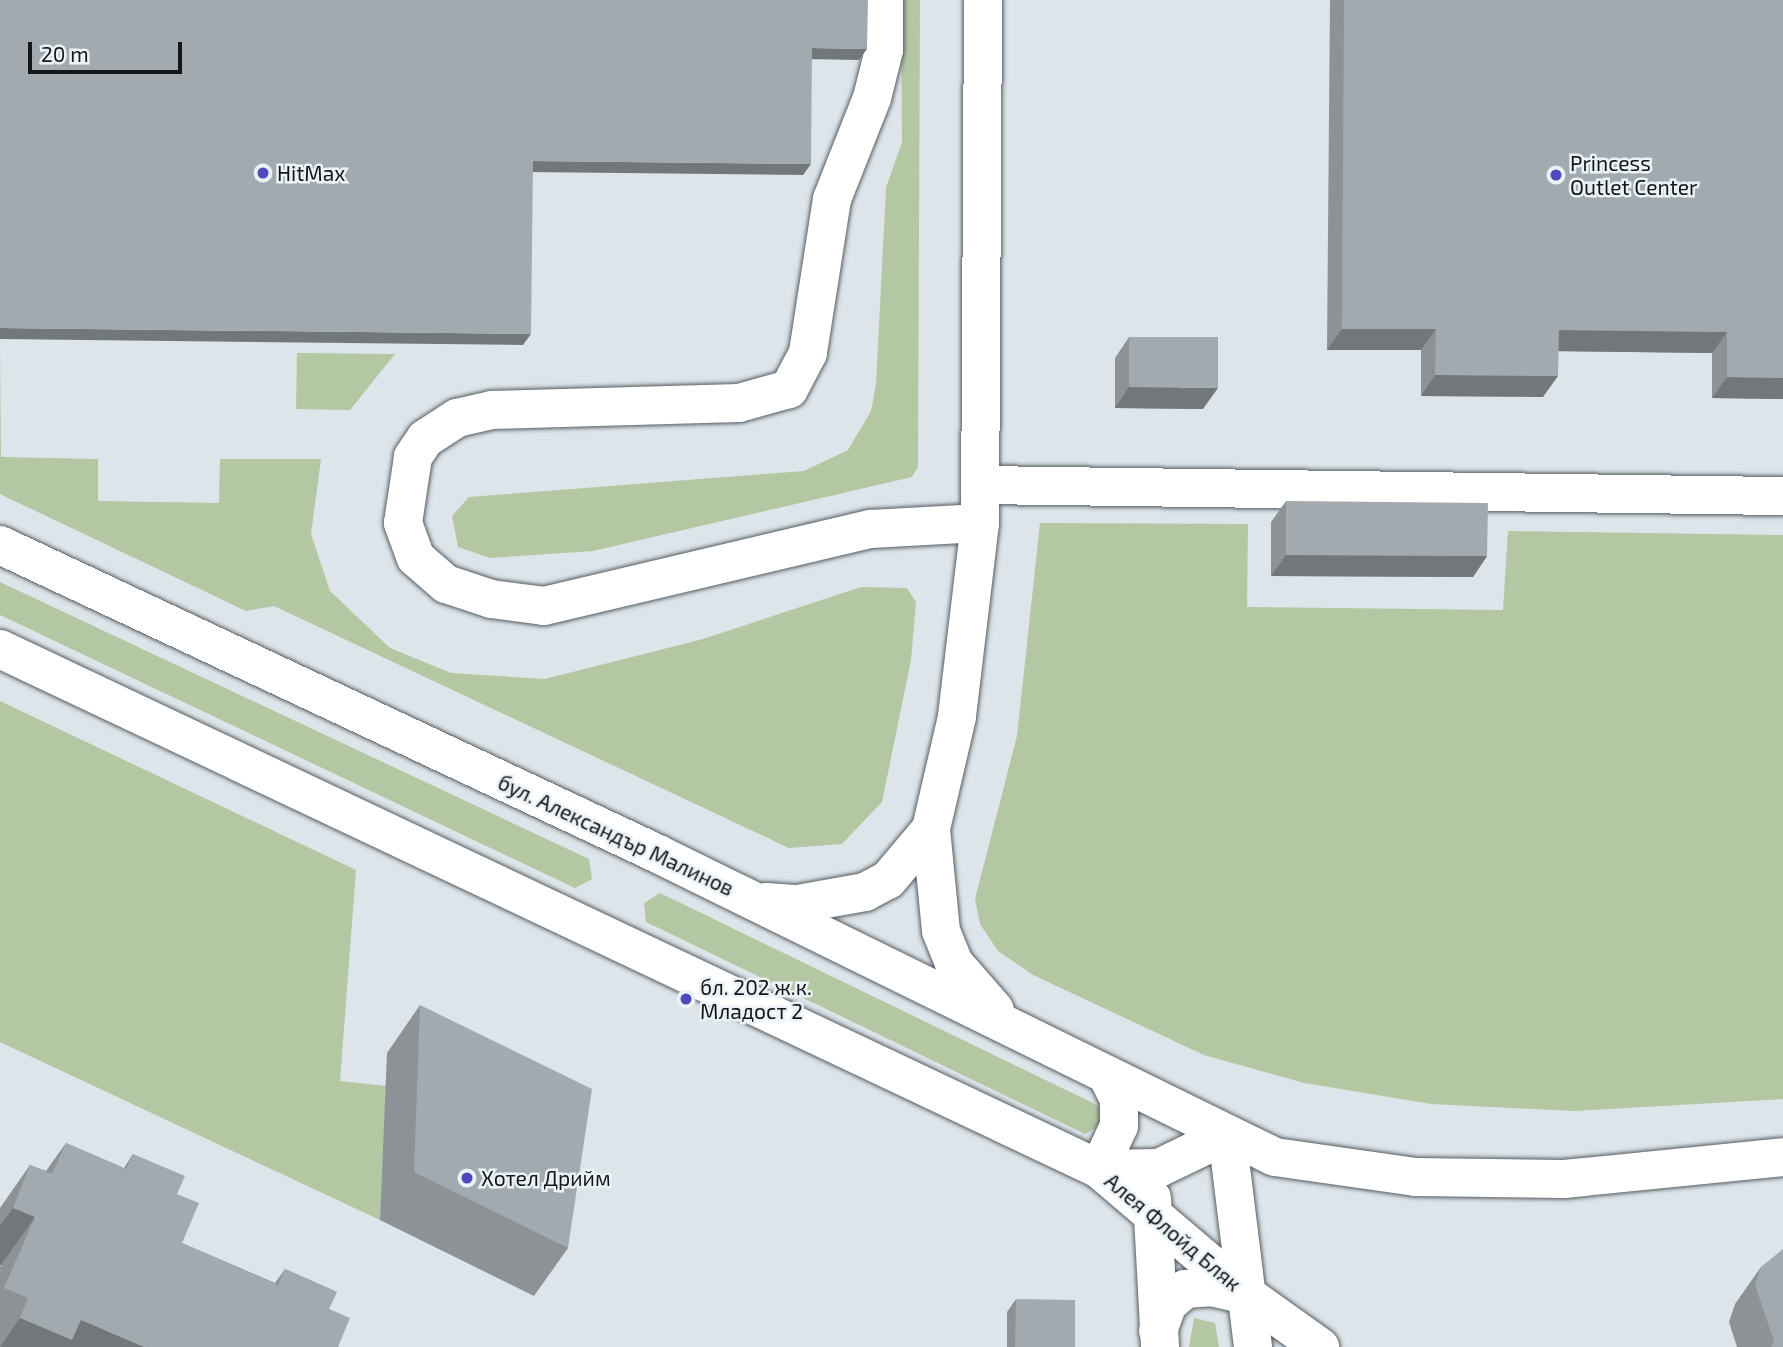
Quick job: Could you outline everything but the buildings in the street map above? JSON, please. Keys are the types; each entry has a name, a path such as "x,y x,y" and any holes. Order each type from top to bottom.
{"street":[{"path":"884,0 884,50 873,98 832,199 808,353 789,389 740,403 492,410 457,418 425,439 412,457 404,478 403,523 416,558 446,584 491,599 544,606 871,529 910,522 980,523"},
{"path":"983,0 980,523 957,717 931,830 934,899 954,963 1019,1031"},
{"path":"981,485 1783,496"},
{"name":"бул. Александър Малинов","path":"0,545 754,901 1184,1115 1227,1135 1320,1167 1416,1177 1564,1179 1783,1157"},
{"path":"0,649 1099,1169 1159,1168 1227,1135 1253,1347"},
{"path":"754,901 798,904 865,892 888,880 931,830"},
{"path":"1099,1169 1119,1126 1119,1099 1107,1075"},
{"path":"1159,1339 1148,1212 1159,1168 1184,1115"},
{"name":"Алея Флойд Бляк","path":"1099,1169 1247,1295 1320,1347"},
{"name":"Алея Флойд Бляк","path":"1159,1339 1168,1304 1185,1290 1211,1287 1247,1295"}],"green space":[{"path":"901,0 920,0 918,467 912,477 593,551 490,558 458,547 452,516 469,497 804,471 848,450 871,411 876,384 886,188 902,142"},
{"path":"0,347 1,457 98,459 98,501 219,503 220,459 321,459 311,534 330,591 390,648 451,673 545,679 703,639 861,587 907,588 916,602 911,660 882,802 842,844 789,848 274,606 246,611 0,494"},
{"path":"297,353 395,354 350,410 296,409"},
{"path":"1040,523 1248,524 1247,607 1503,610 1508,531 1783,535 1783,1099 1574,1111 1431,1104 1304,1083 1204,1055 1033,975 998,951 980,924 975,899 1017,736"},
{"path":"0,582 589,859 592,879 575,888 0,615"},
{"path":"0,701 356,870 340,1081 386,1086 380,1220 0,1042"},
{"path":"660,893 1099,1106 1101,1125 1085,1134 646,922 644,903"},
{"path":"1194,1318 1215,1323 1219,1347 1189,1347"}],"place":[{"name":"HitMax","path":"263,173"},
{"name":"Princess Outlet Center","path":"1556,175"},
{"name":"бл. 202 ж.к. Младост 2","path":"686,999"},
{"name":"Хотел Дрийм","path":"467,1178"}]}
